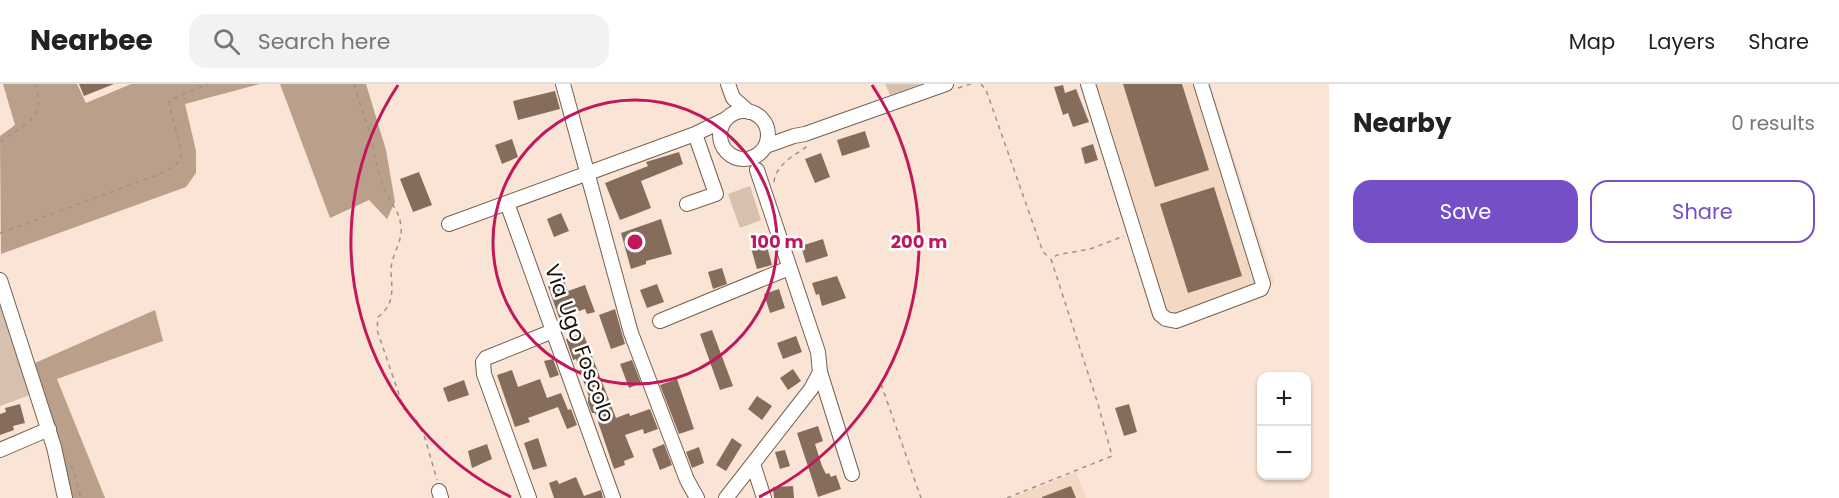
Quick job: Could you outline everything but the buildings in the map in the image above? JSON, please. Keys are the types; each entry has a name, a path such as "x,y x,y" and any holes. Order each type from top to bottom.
{"street":[{"path":"563,84 631,333 687,480 697,498"},
{"path":"728,84 733,98 748,112"},
{"path":"741,159 754,157 763,149 794,136 815,131 946,84"},
{"path":"1088,84 1160,314 1166,319 1176,321 1261,289 1263,284 1201,84"},
{"path":"733,98 720,135 721,143 728,154 758,170"},
{"path":"449,224 695,134 740,111 755,114 765,123 794,136"},
{"path":"765,123 768,131 758,170 818,352 820,372 852,474"},
{"path":"695,134 708,135 721,143"},
{"path":"687,204 716,194 695,134"},
{"name":"Via Ugo Foscolo","path":"507,203 614,498"},
{"path":"660,321 789,268"},
{"path":"0,280 49,429 65,498"},
{"path":"529,498 484,374 483,362 486,358 553,331"},
{"path":"726,498 811,389 820,372"},
{"path":"0,450 49,429"},
{"path":"753,464 764,498"}],"path":[{"path":"0,142 30,120 39,110 39,97 35,84"},
{"path":"0,233 174,167 181,158 181,149 170,100 208,84"},
{"path":"354,84 361,100 387,194 399,215 402,233 391,270 393,296 387,308 378,317 377,330 404,409 417,421 425,438 440,495"},
{"path":"981,84 986,90 1023,201 1043,252 1051,259 1095,395 1112,456 1007,498"},
{"path":"1051,259 1057,255 1090,249 1134,232"},
{"path":"881,384 921,498"}],"shaded area":[{"path":"3,84 77,84 86,103 131,84 260,84 185,104 196,151 196,173 186,187 1,254 0,136 15,125"},
{"path":"280,84 366,84 386,150 395,202 387,219 369,200 330,218"},
{"path":"885,84 921,84 890,95"},
{"path":"1089,84 1210,84 1274,282 1162,324"},
{"path":"750,186 761,220 740,228 728,194"},
{"path":"0,284 38,392 0,406"},
{"path":"155,310 163,341 57,379 105,498 70,498 53,422 35,363"},
{"path":"1076,472 1086,498 1011,498"}]}
